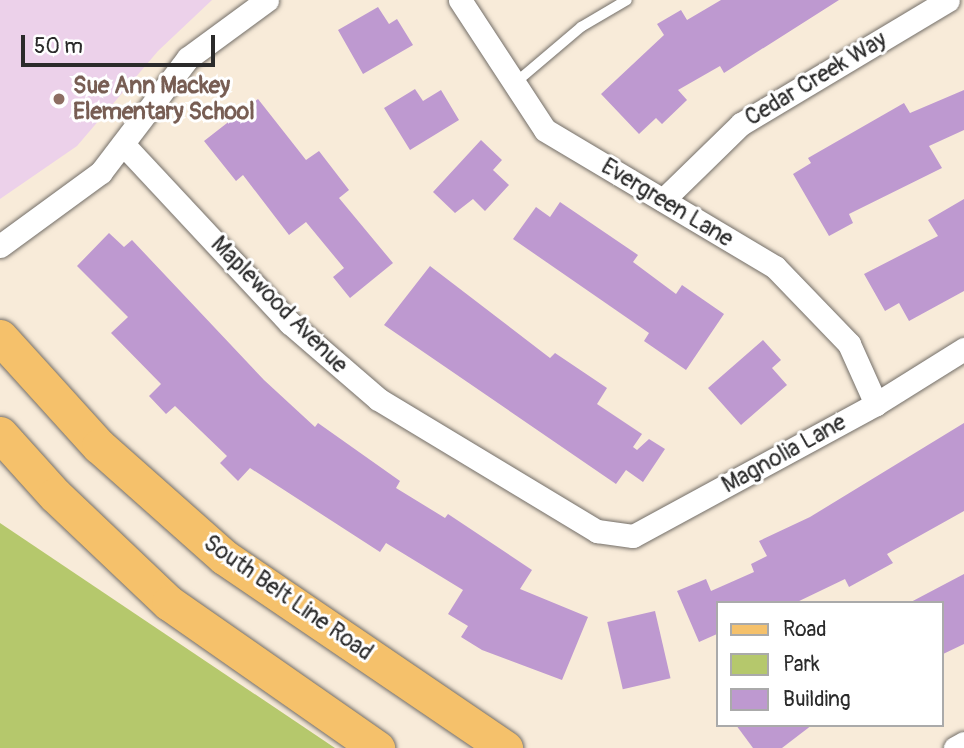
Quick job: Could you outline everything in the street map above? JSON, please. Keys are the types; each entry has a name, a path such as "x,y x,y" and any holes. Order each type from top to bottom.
{"main road":[{"name":"South Belt Line Road","path":"0,337 99,446 224,557 505,748"},
{"path":"0,434 55,495 169,603 377,748"}],"street":[{"path":"0,247 101,172 188,58 267,0"},
{"name":"Evergreen Lane","path":"460,0 512,86 545,130 775,267 849,344 876,404"},
{"name":"Cedar Creek Way","path":"663,200 741,124 948,0"},
{"name":"Maplewood Avenue","path":"123,144 290,323 378,399 597,531"},
{"name":"Magnolia Lane","path":"597,531 633,536 876,404 964,349"},
{"path":"955,748 964,743"}],"lane":[{"path":"512,86 581,27 627,0"}],"shaded area":[{"name":"Sue Ann Mackey Elementary School","path":"0,0 212,0 158,51 77,146 0,199"}],"green space":[{"path":"0,523 335,748 0,748"}],"building":[{"path":"721,0 839,0 724,73 720,66 678,90 687,100 662,124 656,118 639,134 601,94 664,35 657,24 681,10 687,20"},
{"path":"378,7 389,24 397,19 413,45 363,74 338,30"},
{"path":"415,89 423,101 441,90 459,120 410,150 384,108"},
{"path":"964,90 964,130 929,146 942,168 849,214 853,223 829,236 793,174 811,163 808,158 904,103 910,113"},
{"path":"258,99 306,160 319,151 349,190 339,198 393,263 350,298 333,277 344,268 306,222 289,235 243,175 236,181 204,141"},
{"path":"481,140 502,160 493,170 509,185 485,211 473,199 455,213 433,192"},
{"path":"964,199 964,291 909,321 899,303 885,311 864,274 938,236 928,220"},
{"path":"560,202 638,255 633,262 676,294 682,285 724,314 686,370 644,341 649,333 513,239 536,207 550,217"},
{"path":"109,233 124,247 132,240 264,380 315,427 318,423 400,481 396,488 445,518 448,514 532,570 520,589 588,617 562,680 482,650 461,637 468,626 448,614 463,590 386,543 380,552 250,468 238,481 220,463 227,456 175,406 166,414 149,396 161,384 111,333 128,317 77,266"},
{"path":"430,266 550,358 555,353 607,388 597,404 642,434 633,447 637,450 649,439 665,449 643,482 626,470 616,484 384,325"},
{"path":"763,340 781,360 772,368 787,385 741,425 708,388"},
{"path":"964,423 964,511 887,554 893,563 849,587 845,579 799,601 716,601 716,634 699,642 677,591 706,579 711,591 754,572 751,564 767,556 759,541 810,517"},
{"path":"964,574 964,644 943,654 943,601 913,601"},
{"path":"655,611 671,678 623,689 607,622"},
{"path":"737,727 809,727 782,748 753,748"}],"place":[{"name":"Sue Ann Mackey Elementary School","path":"59,99"}]}
